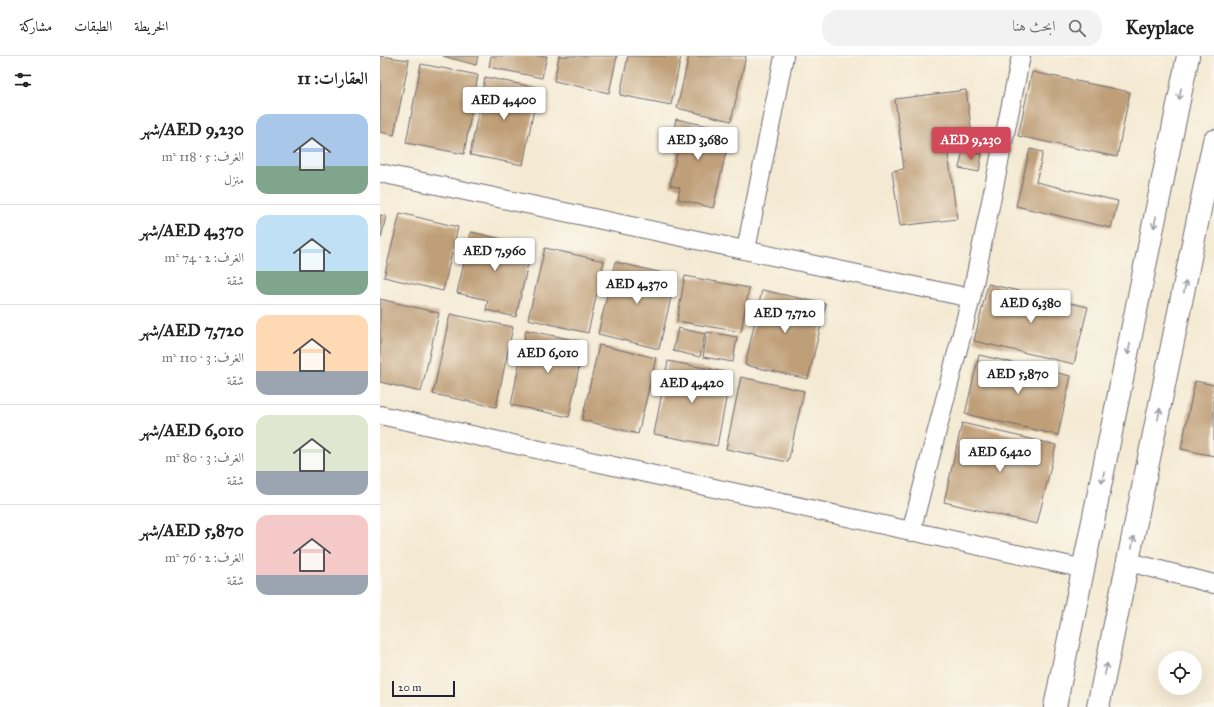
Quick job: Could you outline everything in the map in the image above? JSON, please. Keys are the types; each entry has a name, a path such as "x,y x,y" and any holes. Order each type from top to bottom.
{"street":[{"path":"746,250 784,56"},
{"path":"1055,707 1085,569 1188,56"},
{"path":"911,532 971,298 1018,57"},
{"path":"1098,707 1129,562 1214,141"},
{"path":"380,173 971,298"},
{"path":"380,415 1085,569"},
{"path":"1129,562 1214,584"}],"building":[{"path":"380,56 409,60 394,135 380,132"},
{"path":"443,56 478,56 476,65"},
{"path":"491,56 547,56 542,78 489,67"},
{"path":"559,56 617,56 609,93 554,81"},
{"path":"628,56 681,56 671,105 620,95"},
{"path":"689,56 746,56 731,121 677,108"},
{"path":"421,64 478,75 464,154 406,143"},
{"path":"1032,72 1130,92 1117,157 1018,136"},
{"path":"485,77 538,88 523,165 470,155"},
{"path":"966,90 973,142 947,146 957,219 900,226 892,171 904,169 895,99"},
{"path":"676,119 731,131 713,208 678,199 680,188 670,185 678,148 670,146"},
{"path":"1030,149 1043,152 1036,182 1118,201 1111,228 1016,206"},
{"path":"963,150 982,154 979,172 959,168"},
{"path":"400,213 458,227 443,291 384,277"},
{"path":"380,215 386,216 381,238 380,238"},
{"path":"471,232 532,246 516,317 486,310 488,300 457,293"},
{"path":"545,248 604,261 588,333 528,319"},
{"path":"615,262 676,276 659,349 598,334"},
{"path":"685,276 749,288 741,332 677,321"},
{"path":"988,284 1088,307 1074,364 974,341"},
{"path":"762,290 826,304 808,379 745,365"},
{"path":"380,299 439,313 421,392 380,382"},
{"path":"450,314 513,327 496,407 433,394"},
{"path":"678,328 705,334 700,357 673,351"},
{"path":"526,330 584,342 569,417 511,405"},
{"path":"707,332 737,337 733,362 703,357"},
{"path":"599,345 656,358 638,434 582,420"},
{"path":"979,355 1071,376 1058,435 965,414"},
{"path":"668,361 731,373 717,446 654,434"},
{"path":"741,377 804,391 788,462 726,449"},
{"path":"1195,381 1214,385 1214,456 1181,449"},
{"path":"962,423 1056,445 1037,524 944,502"}]}
